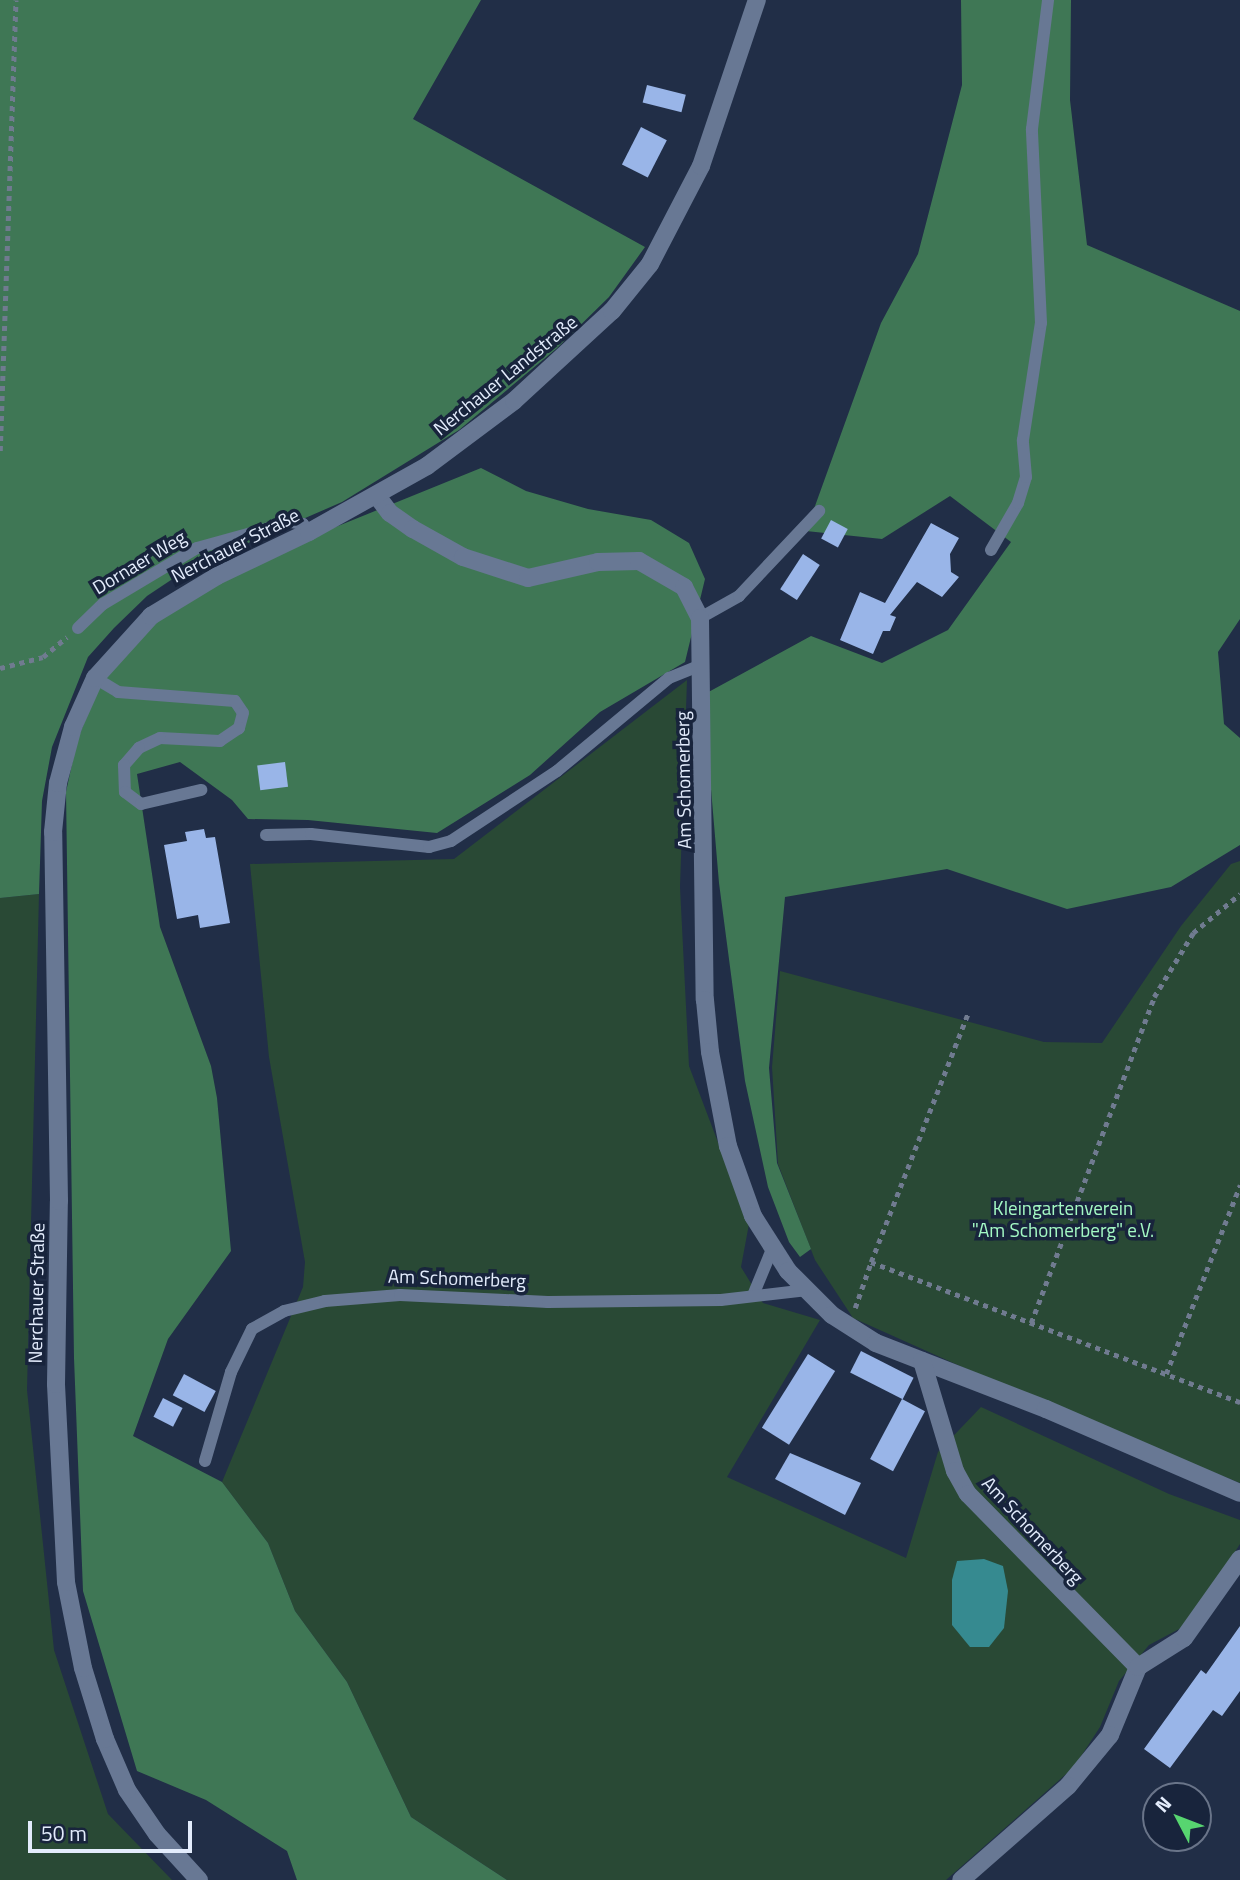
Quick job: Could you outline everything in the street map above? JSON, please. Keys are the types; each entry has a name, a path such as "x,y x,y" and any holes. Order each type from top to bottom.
{"street":[{"name":"Nerchauer Landstraße","path":"377,496 427,466 514,401 590,334 633,288 666,239 701,166 757,0"},
{"name":"Nerchauer Straße","path":"199,1880 157,1834 116,1764 86,1680 66,1582 56,1384 59,1201 53,832 58,783 73,727 95,678 130,636 172,600 377,496"},
{"name":"Am Schomerberg","path":"377,496 390,513 413,529 463,556 528,578 598,562 639,561 684,587 700,618 705,1000 710,1052 728,1146 753,1216 773,1247 807,1290 850,1326 877,1343 1240,1493"},
{"name":"Am Schomerberg","path":"922,1361 955,1471 968,1494 1138,1667"},
{"path":"961,1880 1068,1786 1110,1735 1138,1667 1184,1638 1240,1559"}],"lane":[{"path":"991,550 1018,503 1026,477 1023,440 1041,323 1042,252 1032,129 1048,0"},
{"path":"700,618 739,596 819,511"},
{"name":"Dornaer Weg","path":"78,628 112,597 197,548 291,522 303,524 309,532"},
{"name":"Am Schomerberg","path":"266,835 312,834 429,847 451,841 557,771 669,678 701,665"},
{"path":"95,678 118,692 235,701 243,713 239,728 220,741 160,738 139,748 124,765 125,792 141,804 201,790"},
{"path":"754,1293 773,1247"},
{"name":"Am Schomerberg","path":"205,1461 231,1371 252,1329 284,1311 325,1301 400,1295 548,1302 721,1300 754,1293 807,1290"}],"path":[{"path":"0,451 16,0"},
{"path":"0,668 43,657 78,628"},
{"path":"1031,1323 1154,997 1193,933 1240,894"},
{"path":"850,1326 871,1262 968,1013"},
{"path":"1166,1374 1240,1185"},
{"path":"871,1262 1240,1402"}],"green space":[{"path":"687,680 680,887 689,1066 749,1224 741,1267 763,1303 820,1320 727,1477 906,1558 938,1452 981,1407 1169,1494 1240,1520 1240,1544 1209,1592 1181,1628 1149,1645 1119,1681 1100,1727 1074,1767 946,1880 507,1880 411,1817 347,1682 295,1611 268,1543 222,1482 303,1287 305,1262 269,1057 250,864 454,859"},
{"name":"Kleingartenverein \"Am Schomerberg\" e.V.","path":"1240,861 1240,1483 1047,1405 853,1318 815,1260 778,1164 772,1067 780,971 1044,1042 1102,1043 1181,926 1231,864"},
{"path":"39,894 27,1390 54,1650 108,1814 172,1880 0,1880 0,898"}],"shaded area":[{"path":"0,0 481,0 413,119 645,247 609,297 556,349 459,430 342,502 186,570 147,596 114,628 88,657 52,747 42,801 39,894 0,898"},
{"path":"961,0 1071,0 1070,100 1087,245 1240,311 1240,619 1218,652 1224,724 1240,738 1240,845 1171,887 1067,909 947,869 785,897 769,1068 777,1163 811,1249 800,1257 789,1242 768,1187 745,1081 719,883 703,695 811,636 882,663 948,630 1011,542 950,496 882,539 806,531 881,323 918,254 962,85"},
{"path":"481,468 526,491 588,509 651,520 689,543 705,579 685,662 600,712 530,775 437,833 308,820 248,819 232,800 180,762 137,774 160,927 211,1066 217,1098 231,1251 168,1339 133,1436 222,1482 268,1543 295,1611 347,1682 411,1817 507,1880 297,1880 287,1851 206,1800 137,1771 83,1591 74,1358 66,792 77,741 96,693 125,650 154,618 269,554"},
{"path":"984,1559 1003,1566 1008,1591 1004,1628 989,1647 970,1647 952,1625 952,1580 957,1561"}],"building":[{"path":"647,85 686,95 681,112 643,102"},
{"path":"641,127 667,140 648,178 622,164"},
{"path":"831,520 848,529 838,547 821,539"},
{"path":"931,523 959,538 950,554 951,572 959,577 942,597 917,582 890,615 896,617 890,631 883,631 873,654 840,640 860,592 885,603"},
{"path":"803,554 820,565 797,600 780,589"},
{"path":"285,762 288,787 260,790 257,765"},
{"path":"204,829 206,838 215,837 230,923 200,928 198,915 177,919 164,845 187,841 185,832"},
{"path":"861,1351 914,1378 903,1399 850,1372"},
{"path":"808,1354 835,1371 789,1445 762,1428"},
{"path":"184,1374 216,1391 205,1412 173,1395"},
{"path":"163,1398 183,1408 173,1427 153,1417"},
{"path":"902,1399 925,1411 893,1471 870,1459"},
{"path":"790,1453 861,1483 845,1515 775,1479"},
{"path":"1240,1626 1240,1691 1222,1716 1213,1710 1170,1768 1144,1749 1201,1670 1206,1674"}]}
